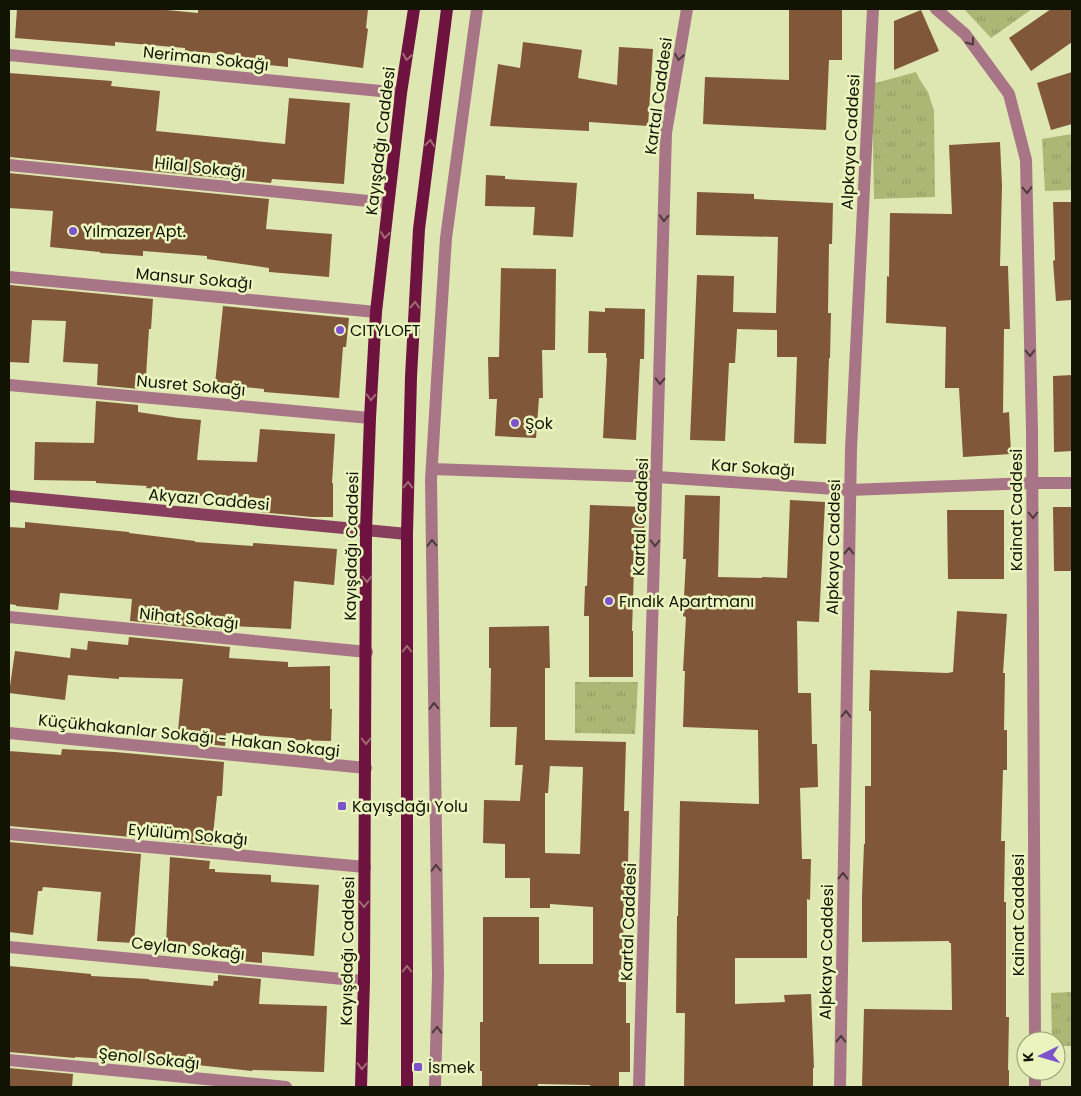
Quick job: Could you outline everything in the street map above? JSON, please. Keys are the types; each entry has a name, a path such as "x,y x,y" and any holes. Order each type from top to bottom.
{"main road":[{"name":"Kayışdağı Caddesi","path":"361,1087 366,768 366,530 370,418 376,312 401,93 414,9"},
{"path":"407,1087 407,534 411,377 419,229 447,9"}],"street":[{"path":"435,1085 438,975 432,469 446,238 477,9"},
{"name":"Kartal Caddesi","path":"639,1087 666,133 687,9"},
{"name":"Alpkaya Caddesi","path":"840,1087 851,449 873,9"},
{"name":"Kainat Caddesi","path":"936,9 965,34 1009,94 1026,160 1032,483 1035,1031"},
{"name":"Neriman Sokağı","path":"9,55 401,93"},
{"name":"Hilal Sokağı","path":"9,165 388,203"},
{"name":"Mansur Sokağı","path":"9,277 376,312"},
{"name":"Nusret Sokağı","path":"9,385 370,418"},
{"name":"Kar Sokağı","path":"432,469 657,477 850,490 1072,483"},
{"name":"Akyazı Caddesi","path":"9,496 407,534"},
{"name":"Nihat Sokağı","path":"9,617 366,652"},
{"name":"Küçükhakanlar Sokağı - Hakan Sokagi","path":"9,733 366,768"},
{"name":"Eylülüm Sokağı","path":"9,834 365,868"},
{"name":"Ceylan Sokağı","path":"9,947 364,981"},
{"name":"Şenol Sokağı","path":"9,1060 286,1087"}],"green space":[{"path":"964,9 1032,9 991,38"},
{"path":"916,72 928,92 934,111 935,197 874,199 872,84"},
{"path":"1072,134 1072,190 1045,191 1042,139"},
{"path":"575,682 638,682 635,734 575,733"},
{"path":"1072,992 1072,1046 1066,1046 1066,1031 1052,1031 1051,993"}],"building":[{"path":"17,9 156,9 198,13 198,9 368,9 366,28 368,29 363,68 288,58 288,67 238,62 239,55 185,51 185,48 115,42 115,46 15,38"},
{"path":"789,9 842,9 842,60 829,60 826,130 703,124 705,77 789,80"},
{"path":"1051,9 1072,9 1072,42 1031,71 1009,38"},
{"path":"921,10 939,51 894,70 894,21"},
{"path":"523,42 582,50 578,78 617,85 619,47 653,49 648,126 589,122 589,131 490,126 498,64 520,68"},
{"path":"1072,72 1072,124 1051,130 1037,83"},
{"path":"9,73 112,81 111,86 160,91 156,131 285,144 289,98 350,103 344,184 272,179 271,183 9,157"},
{"path":"1000,142 1002,186 1000,266 1008,266 1010,329 1004,329 1003,413 1009,412 1011,454 963,457 959,388 945,388 946,327 886,323 890,213 952,214 949,145"},
{"path":"9,173 269,199 266,229 332,234 329,277 269,272 269,268 207,259 207,256 143,251 143,256 50,247 53,211 9,208"},
{"path":"486,175 505,176 505,179 577,183 573,237 533,235 535,207 485,206"},
{"path":"697,192 754,194 754,199 833,203 832,244 829,244 828,313 831,313 826,444 794,443 797,357 777,357 777,330 737,329 735,363 729,363 725,441 690,440 697,275 734,276 733,312 776,313 778,237 696,235"},
{"path":"1053,202 1072,202 1072,300 1056,301 1053,261 1055,260"},
{"path":"501,268 556,269 555,350 542,350 543,398 539,398 536,438 495,436 497,399 489,399 488,357 499,357"},
{"path":"10,285 153,299 146,376 139,375 139,389 97,385 98,364 63,362 66,321 32,320 29,363 9,362"},
{"path":"223,306 349,318 346,347 343,347 339,398 264,392 264,389 215,384"},
{"path":"605,308 645,309 644,359 640,359 636,440 603,438 607,358 606,353 588,353 589,311 605,312"},
{"path":"1072,375 1072,451 1054,452 1053,376"},
{"path":"96,401 138,405 138,412 201,420 197,460 257,462 260,429 335,434 332,483 333,517 259,512 259,498 199,496 199,493 146,488 147,486 96,483 96,481 34,480 35,442 94,443"},
{"path":"685,495 720,496 718,577 787,578 790,500 825,502 819,622 797,621 798,693 811,693 812,744 817,744 818,787 800,788 802,859 811,859 810,900 807,899 807,958 735,958 735,1004 785,1002 784,995 811,994 813,1087 684,1087 685,1013 676,1013 680,801 759,804 758,730 683,727 685,671 683,671 686,617 683,616 686,559 683,559"},
{"path":"590,505 645,507 643,568 634,568 633,677 589,677 589,616 584,616"},
{"path":"1053,507 1072,507 1072,571 1054,571"},
{"path":"947,510 1004,510 1004,579 948,579"},
{"path":"25,522 129,532 195,542 253,546 253,543 337,549 334,585 294,581 291,629 232,626 232,631 130,621 132,599 60,593 58,610 16,606 9,604 9,527 25,528"},
{"path":"957,611 1007,614 1003,673 1005,673 1004,730 1007,730 1007,770 1003,770 1001,841 1005,841 1004,902 1006,902 1006,1017 1009,1017 1009,1087 862,1087 864,1009 952,1010 951,943 949,941 862,942 865,786 871,786 870,670 953,672"},
{"path":"549,626 550,668 545,668 545,740 626,742 624,811 629,811 628,864 632,865 630,909 623,909 626,1023 630,1023 630,1072 619,1072 619,1087 538,1084 538,1087 482,1087 482,1071 480,1071 480,1022 483,1022 483,917 539,917 539,964 593,964 593,907 550,904 550,908 530,908 530,878 505,878 505,844 483,843 484,800 520,801 523,765 515,765 517,727 490,727 491,668 489,668 489,627","holes":["550,766 583,767 580,854 545,853 545,793 548,793"]},
{"path":"129,637 230,647 229,658 288,662 288,667 330,666 331,741 292,740 292,738 226,733 225,746 177,741 183,679 119,677 119,679 68,675 65,700 9,693 15,651 70,658 71,648 87,650 88,641 128,645"},
{"path":"62,749 224,762 222,796 217,796 212,845 170,841 171,825 143,824 142,838 9,826 9,751 61,755"},
{"path":"9,842 141,854 134,943 97,941 101,892 43,887 42,891 38,891 33,935 9,932"},
{"path":"170,857 210,861 209,869 215,869 215,872 271,875 271,882 319,885 314,956 262,952 262,963 219,959 220,948 166,945"},
{"path":"9,966 91,974 91,976 149,979 213,986 214,981 218,981 218,975 261,979 259,1004 327,1006 324,1072 252,1071 197,1065 197,1067 142,1061 75,1058 9,1052"},
{"path":"9,1068 73,1074 72,1087 9,1087"}],"place":[{"name":"Yılmazer Apt.","path":"73,231"},
{"name":"CITYLOFT","path":"340,330"},
{"name":"Şok","path":"515,423"},
{"name":"Fındık Apartmanı","path":"609,601"},
{"name":"Kayışdağı Yolu","path":"342,806"},
{"name":"İsmek","path":"418,1067"}]}
